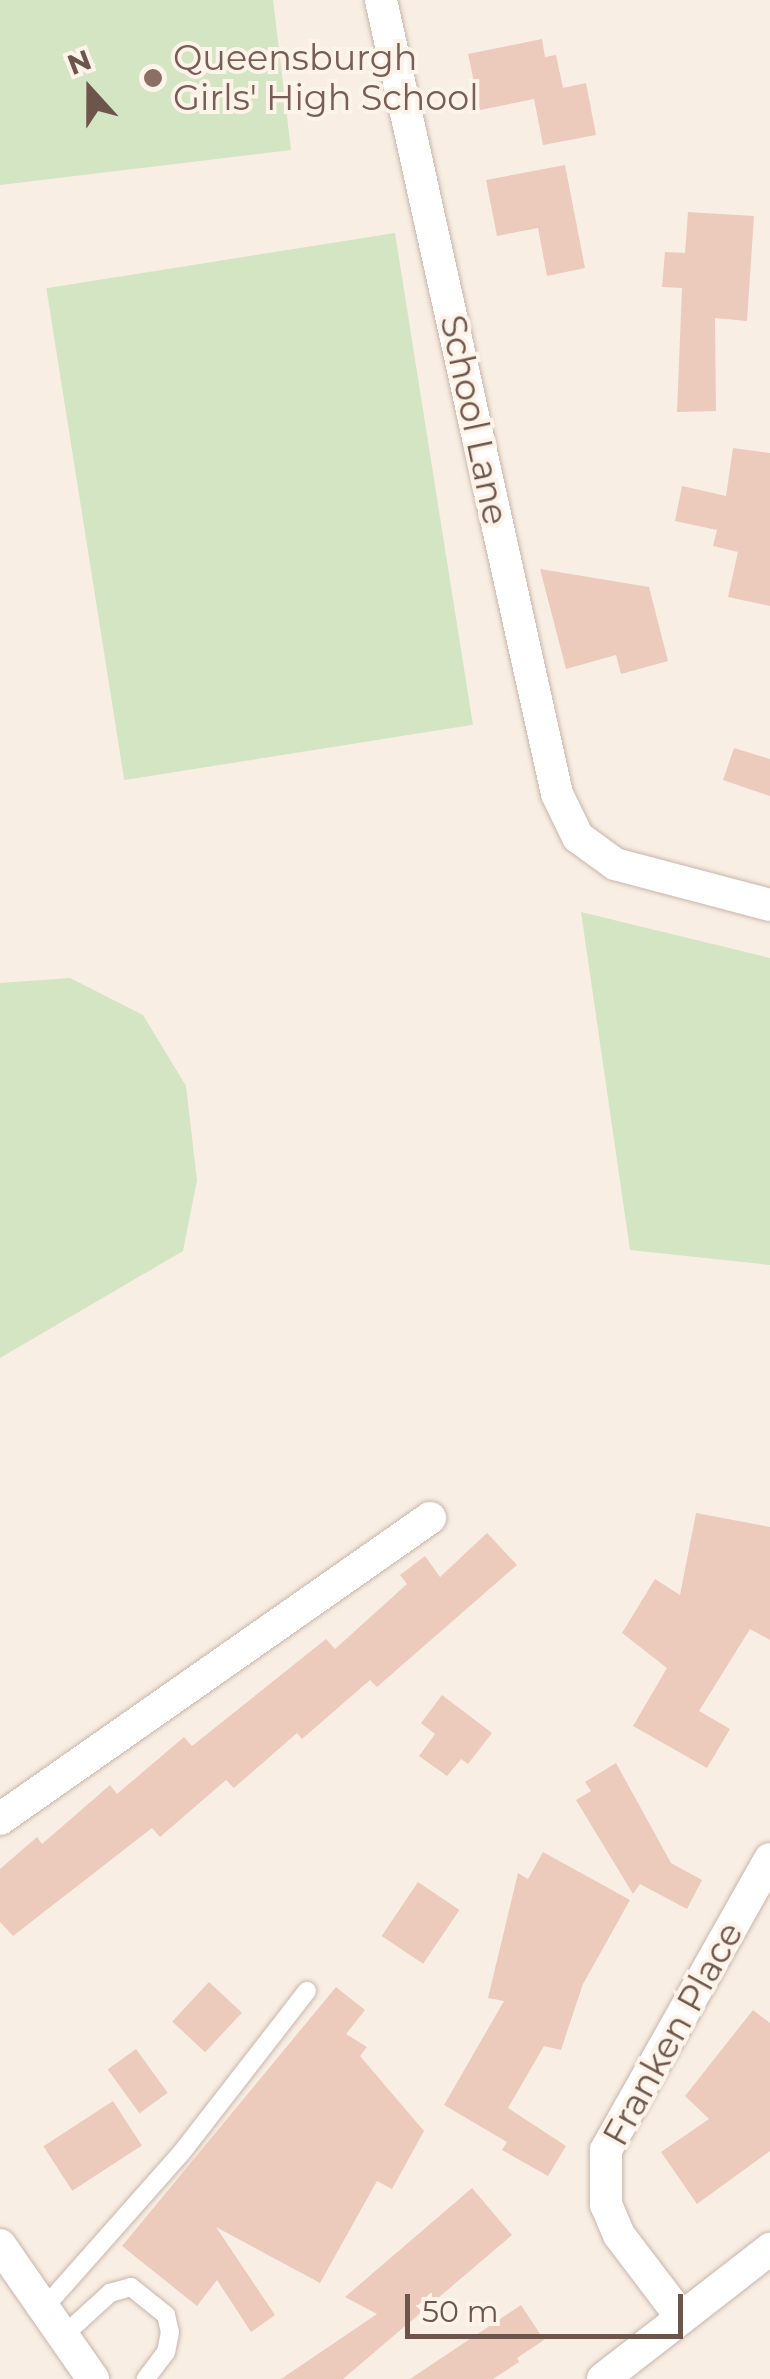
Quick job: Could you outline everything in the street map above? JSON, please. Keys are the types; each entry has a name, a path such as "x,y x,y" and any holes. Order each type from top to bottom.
{"street":[{"name":"School Lane","path":"381,0 556,794 578,837 615,864 770,905"},
{"path":"0,1819 430,1518"},
{"name":"Franken Place","path":"680,2314 619,2234 606,2205 606,2150 770,1859"},
{"path":"0,2245 94,2379"},
{"path":"603,2379 680,2314 770,2249"}],"lane":[{"path":"44,2308 182,2152 307,1991"},
{"path":"63,2336 110,2293 131,2288 166,2314 170,2332 166,2352 146,2379"}],"green space":[{"name":"Queensburgh Girls' High School","path":"0,0 273,0 291,150 0,185"},
{"path":"395,233 473,725 124,780 46,288"},
{"path":"581,912 770,958 770,1265 630,1250"},
{"path":"70,978 143,1015 186,1086 197,1180 183,1251 0,1358 0,983"}],"building":[{"path":"542,39 545,57 556,55 563,88 586,83 596,135 543,145 534,99 480,110 468,54"},
{"path":"565,165 585,268 547,276 538,228 497,236 486,180"},
{"path":"688,212 754,216 747,321 715,318 716,411 677,412 682,288 662,287 665,252 685,253"},
{"path":"733,448 770,453 770,606 728,597 738,552 713,546 717,530 675,521 682,486 726,496"},
{"path":"540,569 649,587 668,661 621,674 616,655 566,669"},
{"path":"734,748 770,759 770,796 723,780"},
{"path":"696,1513 770,1527 770,1640 750,1629 699,1711 730,1729 707,1768 633,1726 667,1668 622,1633 655,1579 680,1595"},
{"path":"487,1533 517,1565 377,1687 370,1680 302,1739 297,1733 234,1788 226,1780 160,1837 152,1828 13,1936 0,1922 0,1869 37,1837 42,1844 110,1785 117,1794 184,1737 192,1746 326,1639 335,1649 407,1584 400,1575 425,1556 440,1577"},
{"path":"442,1695 492,1733 468,1764 461,1759 447,1776 419,1756 435,1734 421,1723"},
{"path":"616,1763 671,1863 702,1880 687,1909 640,1884 633,1894 576,1800 591,1791 585,1782"},
{"path":"543,1852 630,1900 583,1984 561,2050 544,2046 508,2108 566,2146 548,2176 502,2150 507,2142 444,2105 504,2001 488,1998 518,1873 528,1879"},
{"path":"418,1882 459,1910 423,1964 382,1936"},
{"path":"209,1982 242,2013 205,2052 172,2021"},
{"path":"336,1987 365,2010 346,2034 367,2047 360,2056 424,2131 392,2189 377,2181 320,2283 216,2227 275,2315 251,2332 217,2280 197,2306 122,2246"},
{"path":"753,2010 770,2023 770,2151 697,2204 661,2152 709,2119 685,2096"},
{"path":"136,2049 168,2093 139,2113 108,2070"},
{"path":"113,2101 142,2145 72,2191 43,2146"},
{"path":"472,2188 512,2235 343,2379 281,2379 377,2314 345,2297"},
{"path":"521,2305 544,2340 517,2358 519,2362 493,2379 410,2379"}],"place":[{"name":"Queensburgh Girls' High School","path":"153,78"}]}
